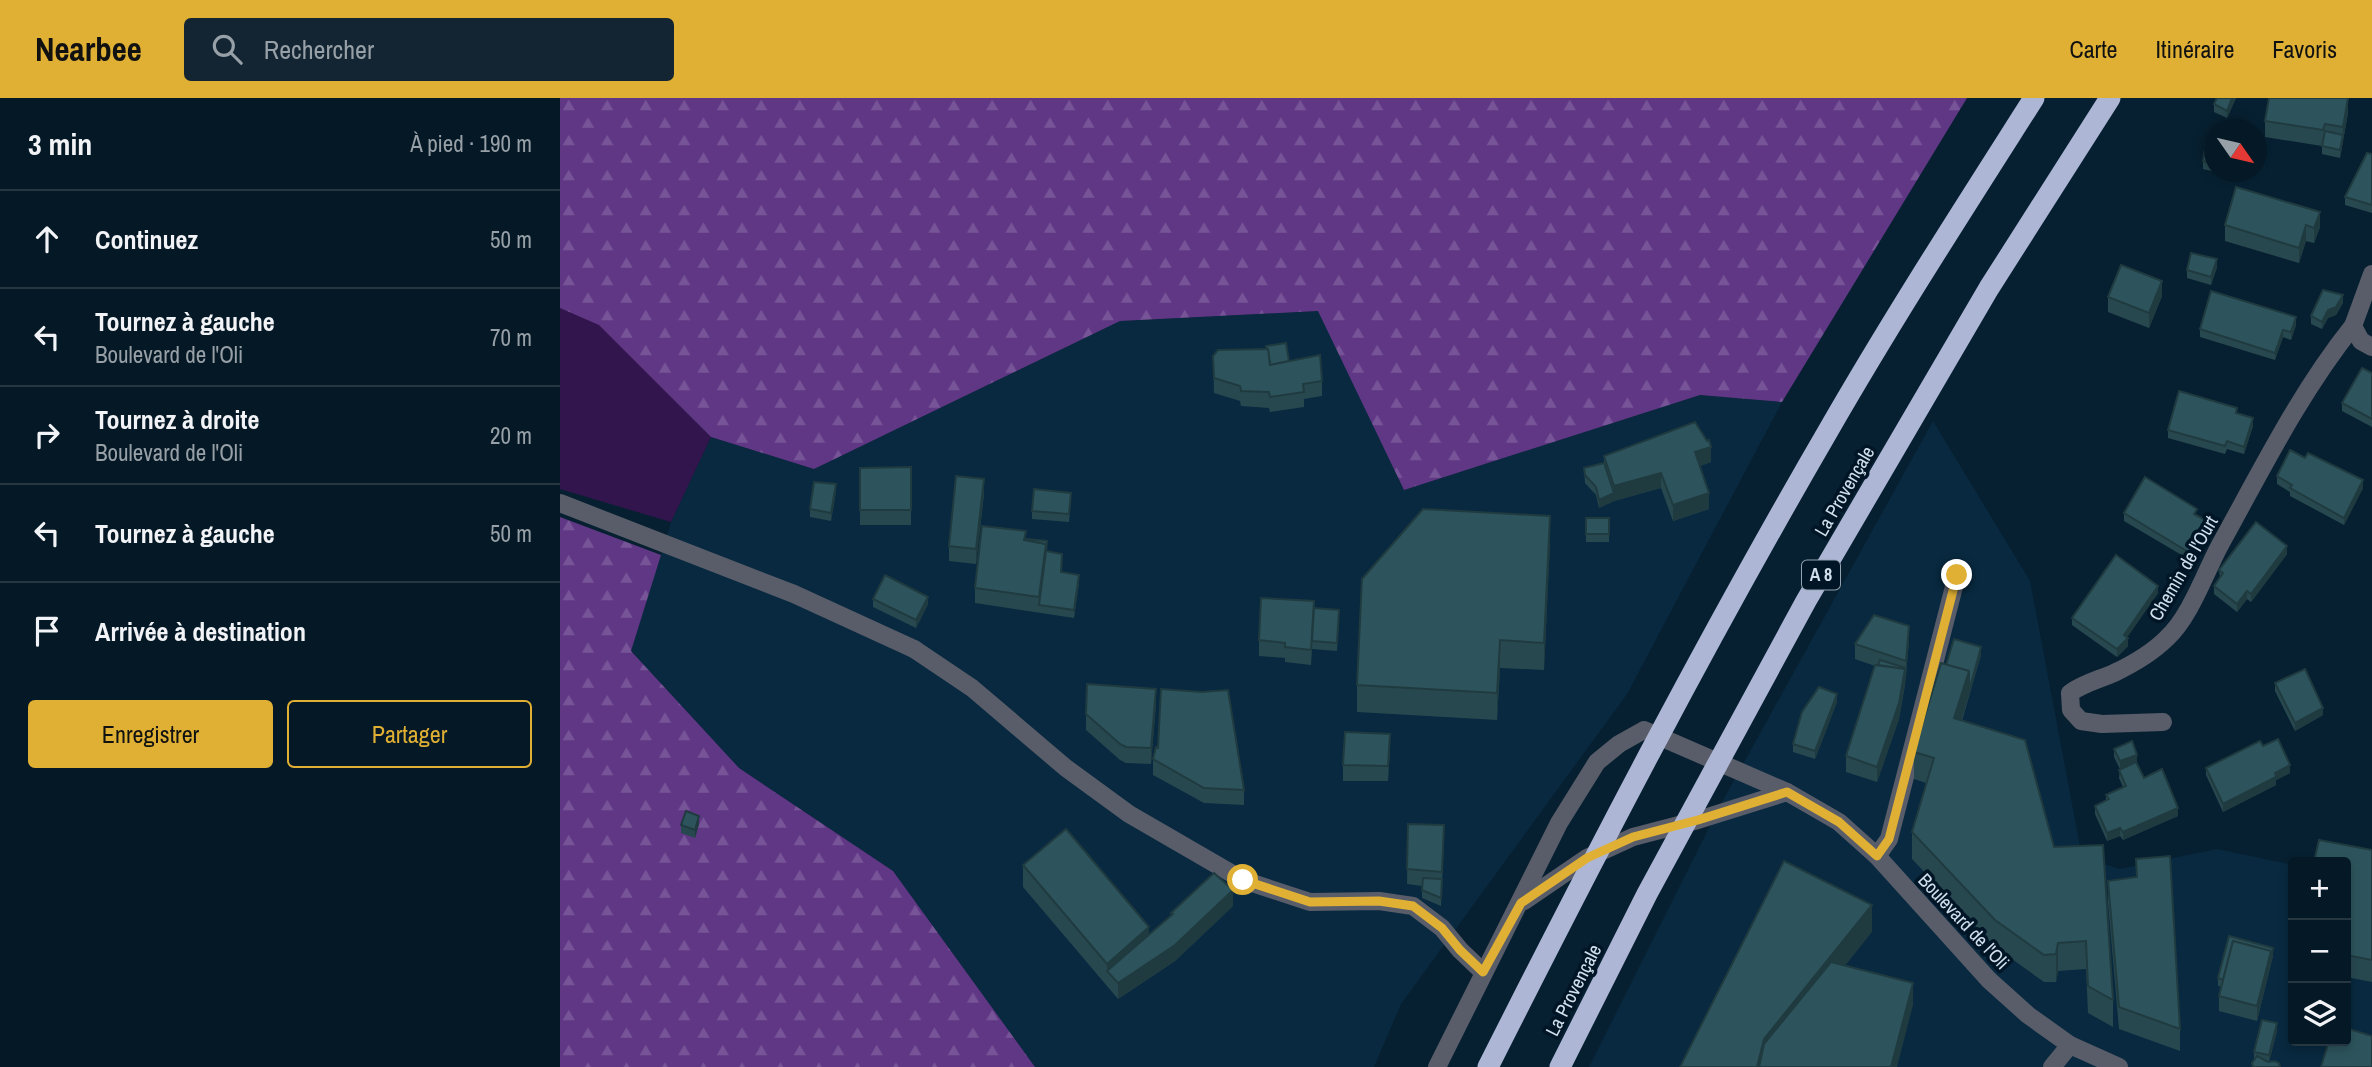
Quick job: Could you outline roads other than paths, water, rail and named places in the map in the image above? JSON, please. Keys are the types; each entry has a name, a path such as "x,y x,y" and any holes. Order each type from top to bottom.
{"highway":[{"path":"1488,1067 1687,683 1828,430 1956,219 2034,98"},
{"name":"La Provençale","path":"1560,1067 1647,894 1806,601 1989,288 2110,98"}],"street":[{"name":"Chemin de l'Ourt","path":"2163,722 2102,724 2081,720 2071,710 2070,693 2083,684 2113,674 2145,656 2169,637 2192,602 2219,548 2326,360 2353,326 2372,274"},
{"path":"2353,326 2361,341 2372,347"},
{"path":"560,503 794,594 914,649 972,688 1066,768 1129,814 1243,880 1310,902 1379,901 1413,906 1442,928 1483,972"},
{"path":"1877,856 1889,839 1957,575"},
{"name":"Boulevard de l'Oli","path":"1437,1067 1559,823 1597,762 1619,744 1644,730 1787,792 1839,822 1877,856 1989,980 2028,1015 2070,1045 2119,1067"},
{"name":"Boulevard de l'Oli","path":"1521,903 1587,858 1633,837 1787,792"},
{"path":"2052,1067 2070,1045"}]}
